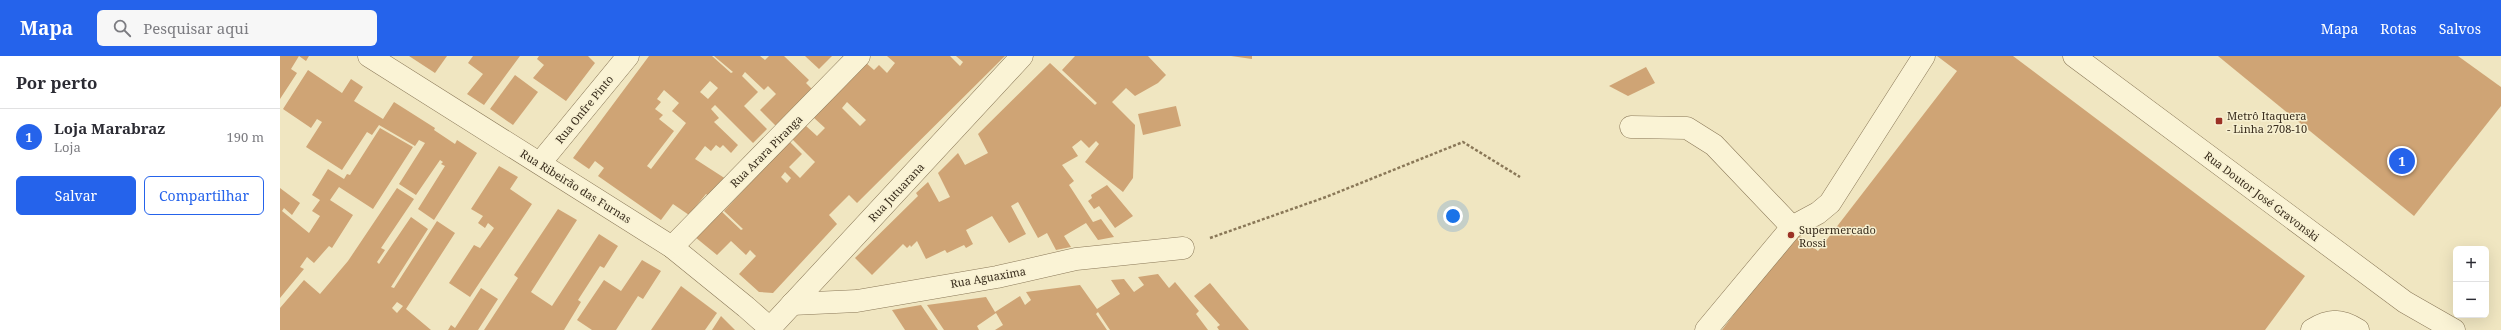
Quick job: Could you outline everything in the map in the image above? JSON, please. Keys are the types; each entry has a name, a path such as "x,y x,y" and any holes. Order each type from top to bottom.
{"street":[{"name":"Rua Ribeirão das Furnas","path":"369,56 672,247 771,329"},
{"name":"Rua Onfre Pinto","path":"540,163 628,56"},
{"name":"Rua Arara Piranga","path":"672,247 860,56"},
{"name":"Rua Jutuarana","path":"771,329 792,304 1022,56"},
{"path":"1706,330 1792,227 1818,213 1830,203 1924,56"},
{"name":"Rua Doutor José Gravonski","path":"2074,56 2405,302 2454,330"},
{"path":"1631,127 1687,128 1714,144 1792,227"},
{"name":"Rua Aguaxima","path":"792,304 857,301 997,278 1076,259 1184,248"},
{"path":"2312,330 2325,322 2341,321 2358,330"}],"path":[{"path":"1184,248 1326,197 1463,142 1520,177"}],"building":[{"path":"280,56 299,56 291,69 297,73 280,99"},
{"path":"299,56 309,56 306,61"},
{"path":"409,56 447,56 435,73"},
{"path":"473,56 520,56 484,105 467,94 483,74 468,63"},
{"path":"539,56 588,56 595,63 566,101 533,78 544,65 537,59"},
{"path":"649,56 712,56 731,73 733,72 714,56 760,56 765,60 769,56 784,56 809,80 806,83 812,89 776,126 760,110 776,94 768,86 764,90 745,72 742,76 758,92 744,106 767,129 753,143 715,105 711,109 719,118 714,122 738,145 731,153 723,145 720,148 716,145 711,151 705,146 695,159 726,179 710,197 706,194 689,215 673,204 661,220 598,176 604,168 595,161 589,169 573,158","holes":["710,81 718,88 708,99 700,92","664,90 679,103 672,111 686,123 651,169 647,166 674,131 659,119 663,115 655,109 661,102 657,99"]},
{"path":"805,56 832,56 819,69"},
{"path":"887,56 950,56 960,66 963,62 956,56 1005,56 857,203 849,195 829,215 837,224 773,293 759,292 739,274 756,256 750,250 746,255 731,241 717,255 695,237 721,211 741,230 743,229 724,211 789,141 802,154 789,167 800,178 815,162 792,139 805,125 817,136 825,128 813,117 865,62 874,70 879,65 887,73 895,63","holes":["847,102 866,120 860,126 842,108","785,172 791,178 787,183 781,177"]},
{"path":"1075,56 1148,56 1166,75 1158,83 1135,96 1126,88 1112,102 1135,125 1133,178 1123,192 1085,162 1099,144 1096,141 1089,148 1081,140 1072,147 1078,156 1062,165 1074,181 1069,185 1093,222 1101,219 1114,237 1098,240 1086,223 1064,236 1071,247 1056,250 1047,233 1038,238 1018,202 1011,206 1026,234 1009,243 992,216 966,230 973,244 966,248 964,245 947,253 945,250 926,259 917,241 911,247 910,245 907,248 903,244 872,275 855,258 918,196 916,193 928,182 939,202 950,197 938,173 958,153 965,165 988,153 978,134 1050,63 1095,105 1097,103 1062,70"},
{"path":"1231,56 1252,56 1252,59"},
{"path":"1937,56 2013,56 2305,276 2265,330 1722,330 1796,233 1818,251 1957,71"},
{"path":"2218,56 2458,56 2501,87 2501,106 2414,216"},
{"path":"1646,67 1655,83 1628,96 1609,86"},
{"path":"308,70 342,93 351,79 363,87 354,101 383,119 394,102 435,128 434,130 455,144 457,140 477,153 434,220 418,209 445,166 441,164 443,162 440,160 416,195 399,184 425,143 419,140 415,146 379,125 372,135 367,132 342,170 306,147 322,122 317,119 311,128 283,109"},
{"path":"515,75 538,92 513,125 490,109"},
{"path":"1176,106 1181,126 1143,135 1138,114"},
{"path":"380,128 413,147 373,209 339,187 330,200 353,215 332,248 329,246 314,263 307,257 300,267 304,269 280,298 280,188 300,203 292,215 284,208 282,211 309,233 320,216 312,211 320,200 312,195 328,169 344,179 347,174 350,175"},
{"path":"499,166 518,177 510,189 532,204 470,297 449,283 474,245 480,248 494,228 488,223 485,228 478,223 483,216 471,209"},
{"path":"1107,185 1133,216 1115,228 1099,206 1094,209 1088,201 1092,198 1091,195"},
{"path":"397,188 414,199 381,248 385,250 377,262 379,264 411,217 428,229 391,287 394,288 437,221 455,233 406,309 431,330 280,330 280,308 304,280 320,294 348,261","holes":["397,302 403,306 397,313 392,308"]},
{"path":"558,209 577,220 531,292 552,306 599,234 618,246 604,268 600,266 578,300 581,302 564,330 484,330 518,278 514,275"},
{"path":"642,260 661,271 643,299 638,296 616,330 592,330 577,320 604,280 621,291"},
{"path":"1158,274 1169,288 1175,282 1199,311 1196,314 1208,330 1110,330 1098,312 1096,314 1107,330 995,330 1003,325 996,313 977,326 979,330 944,330 927,305 986,297 995,312 1020,296 1025,305 1031,300 1026,292 1080,285 1097,309 1120,294 1111,280 1124,279 1134,292 1144,285 1138,277"},
{"path":"1210,283 1249,330 1219,330 1217,327 1220,325 1194,296"},
{"path":"681,286 717,313 705,330 651,330"},
{"path":"481,288 498,299 478,330 448,330 451,325 455,328"},
{"path":"921,305 938,330 905,330 892,310"},
{"path":"721,316 735,330 712,330"}],"place":[{"name":"Metrô Itaquera - Linha 2708-10","path":"2219,121"},
{"name":"Loja Marabraz","path":"2402,161"},
{"name":"Supermercado Rossi","path":"1791,235"}]}
